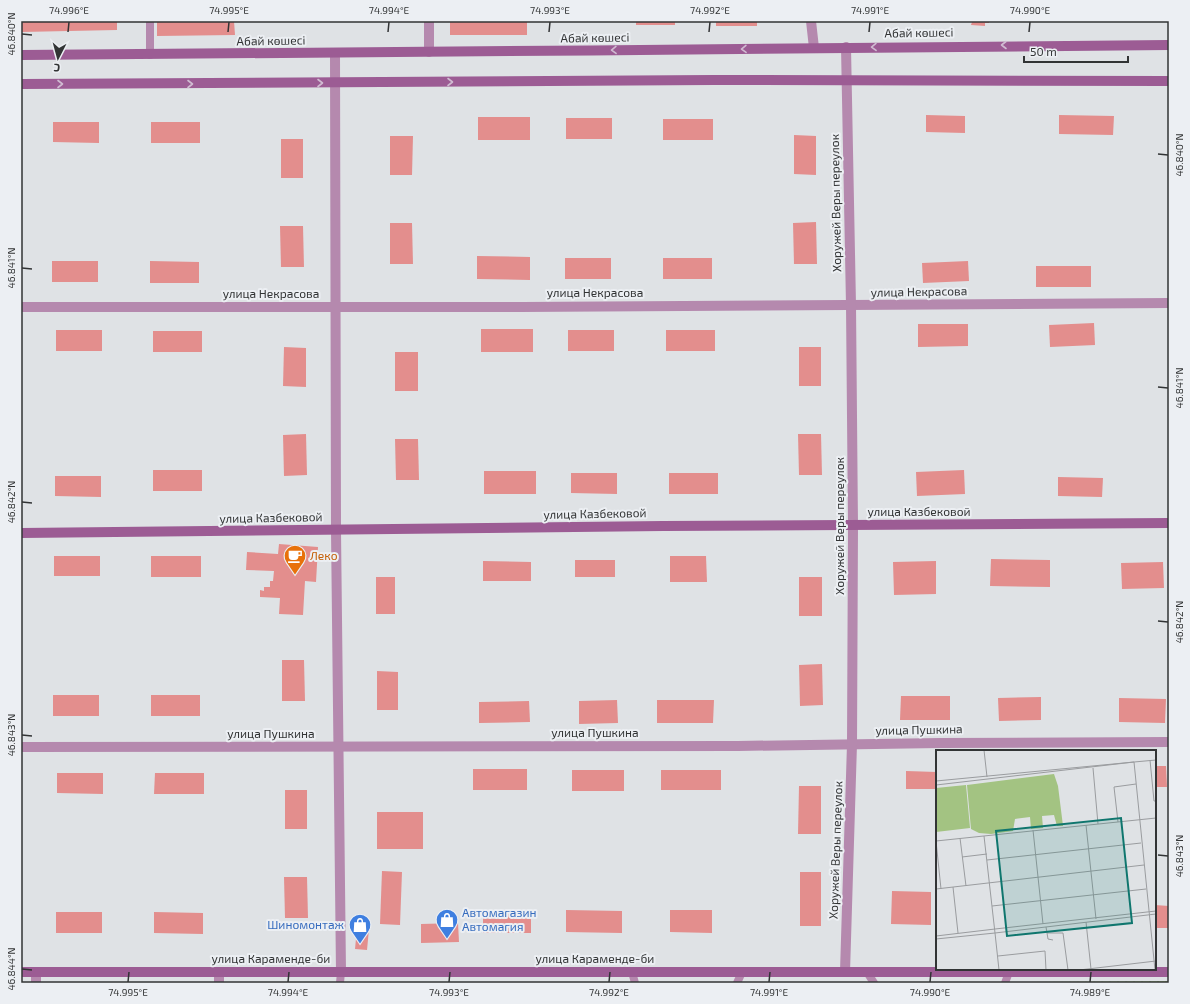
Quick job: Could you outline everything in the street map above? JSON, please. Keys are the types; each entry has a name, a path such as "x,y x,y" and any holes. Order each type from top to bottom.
{"street":[{"path":"429,21 429,52"},
{"path":"812,21 814,48"},
{"name":"Абай көшесі","path":"21,55 1169,45"},
{"name":"Хоружей Веры переулок","path":"845,972 852,744 853,526 851,305 846,47"},
{"path":"335,53 336,530 341,972"},
{"path":"21,84 713,80 1169,81"},
{"name":"улица Некрасова","path":"21,307 1169,303"},
{"name":"улица Казбековой","path":"21,533 671,526 1169,523"},
{"name":"улица Пушкина","path":"21,747 738,746 1169,742"},
{"name":"улица Караменде-би","path":"21,972 1169,972"},
{"path":"36,972 36,983"},
{"path":"219,972 219,983"}],"lane":[{"path":"150,21 150,55"},
{"path":"340,983 341,972"},
{"path":"632,972 635,983"},
{"path":"737,983 742,972"},
{"path":"867,972 874,983"},
{"path":"1005,983 1009,972"}],"green space":[{"path":"1169,981 1169,983 1031,983 1031,982"}],"building":[{"path":"21,21 117,21 117,30 21,32"},
{"path":"157,21 234,21 235,35 157,36"},
{"path":"450,21 527,21 527,35 450,35"},
{"path":"636,21 675,21 675,25 636,25"},
{"path":"716,21 757,21 757,26 716,26"},
{"path":"967,21 989,21 989,23 985,23 985,26 971,25 972,22"},
{"path":"926,115 965,116 965,133 926,132"},
{"path":"1059,115 1114,116 1113,135 1059,134"},
{"path":"478,117 530,117 530,140 478,140"},
{"path":"566,118 612,118 612,139 566,139"},
{"path":"663,119 713,119 713,140 663,140"},
{"path":"53,122 99,122 99,143 53,142"},
{"path":"151,122 200,122 200,143 151,143"},
{"path":"794,135 816,136 816,175 794,174"},
{"path":"390,136 413,136 412,175 390,175"},
{"path":"281,139 303,139 303,178 281,178"},
{"path":"816,222 817,264 794,264 793,223"},
{"path":"390,223 412,223 413,264 390,264"},
{"path":"280,226 303,226 304,267 281,267"},
{"path":"477,256 530,257 530,280 477,279"},
{"path":"565,258 611,258 611,279 565,279"},
{"path":"663,258 712,258 712,279 663,279"},
{"path":"52,261 98,261 98,282 52,282"},
{"path":"150,261 199,262 199,283 150,283"},
{"path":"968,261 969,281 923,283 922,263"},
{"path":"1036,266 1091,266 1091,287 1036,287"},
{"path":"1094,323 1095,345 1050,347 1049,325"},
{"path":"918,324 968,324 968,346 918,347"},
{"path":"481,329 533,329 533,352 481,352"},
{"path":"56,330 102,330 102,351 56,351"},
{"path":"568,330 614,330 614,351 568,351"},
{"path":"666,330 715,330 715,351 666,351"},
{"path":"153,331 202,331 202,352 153,352"},
{"path":"284,347 306,348 306,387 283,386"},
{"path":"799,347 821,347 821,386 799,386"},
{"path":"395,352 418,352 418,391 395,391"},
{"path":"306,434 307,475 284,476 283,435"},
{"path":"798,434 821,434 822,475 799,475"},
{"path":"395,439 418,439 419,480 396,480"},
{"path":"153,470 202,470 202,491 153,491"},
{"path":"964,470 965,494 917,496 916,472"},
{"path":"484,471 536,471 536,494 484,494"},
{"path":"571,473 617,473 617,494 571,493"},
{"path":"669,473 718,473 718,494 669,494"},
{"path":"55,476 101,476 101,497 55,496"},
{"path":"1058,477 1103,478 1102,497 1058,496"},
{"name":"Леко","path":"279,544 318,547 316,582 305,581 303,615 279,614 280,598 260,597 260,590 264,591 264,587 270,587 270,581 273,581 274,571 246,570 247,552 278,554"},
{"path":"54,556 100,556 100,576 54,576"},
{"path":"151,556 201,556 201,577 151,577"},
{"path":"670,556 706,556 707,582 670,582"},
{"path":"991,559 1050,560 1050,587 990,586"},
{"path":"575,560 615,560 615,577 575,577"},
{"path":"483,561 531,562 531,581 483,581"},
{"path":"936,561 936,594 894,595 893,562"},
{"path":"1163,562 1164,588 1122,589 1121,563"},
{"path":"376,577 395,577 395,614 376,614"},
{"path":"799,577 822,577 822,616 799,616"},
{"path":"282,660 304,660 305,701 282,701"},
{"path":"822,664 823,705 800,706 799,665"},
{"path":"377,671 398,672 398,710 377,710"},
{"path":"53,695 99,695 99,716 53,716"},
{"path":"151,695 200,695 200,716 151,716"},
{"path":"901,696 950,696 950,720 900,720"},
{"path":"1041,697 1041,720 999,721 998,698"},
{"path":"1119,698 1166,699 1165,723 1119,722"},
{"path":"617,700 618,723 579,724 579,701"},
{"path":"657,700 714,700 713,723 657,723"},
{"path":"529,701 530,722 479,723 479,702"},
{"path":"1156,766 1166,766 1167,787 1156,787"},
{"path":"473,769 527,769 527,790 473,790"},
{"path":"572,770 624,770 624,791 572,791"},
{"path":"661,770 721,770 721,790 661,790"},
{"path":"906,771 936,772 936,789 906,789"},
{"path":"57,773 103,773 103,794 57,793"},
{"path":"155,773 204,773 204,794 154,794"},
{"path":"799,786 821,786 821,834 798,834"},
{"path":"285,790 307,790 307,829 285,829"},
{"path":"377,812 423,812 423,849 377,849"},
{"path":"382,871 402,872 400,925 380,924"},
{"path":"800,872 821,872 821,926 800,926"},
{"path":"284,877 307,877 308,918 285,918"},
{"path":"892,891 931,892 931,925 891,924"},
{"path":"1156,905 1169,906 1169,928 1156,928"},
{"path":"566,910 622,911 622,933 566,932"},
{"path":"670,910 712,910 712,933 670,932"},
{"path":"56,912 102,912 102,933 56,933"},
{"path":"154,912 203,913 203,934 154,933"},
{"path":"483,912 531,912 531,933 483,933"},
{"path":"458,923 459,942 421,943 421,924"},
{"path":"357,928 369,929 367,950 355,949"}],"place":[{"name":"Леко","path":"295,576"},
{"name":"Автомагазин Автомагия","path":"447,940"},
{"name":"Шиномонтаж","path":"360,944"}]}
